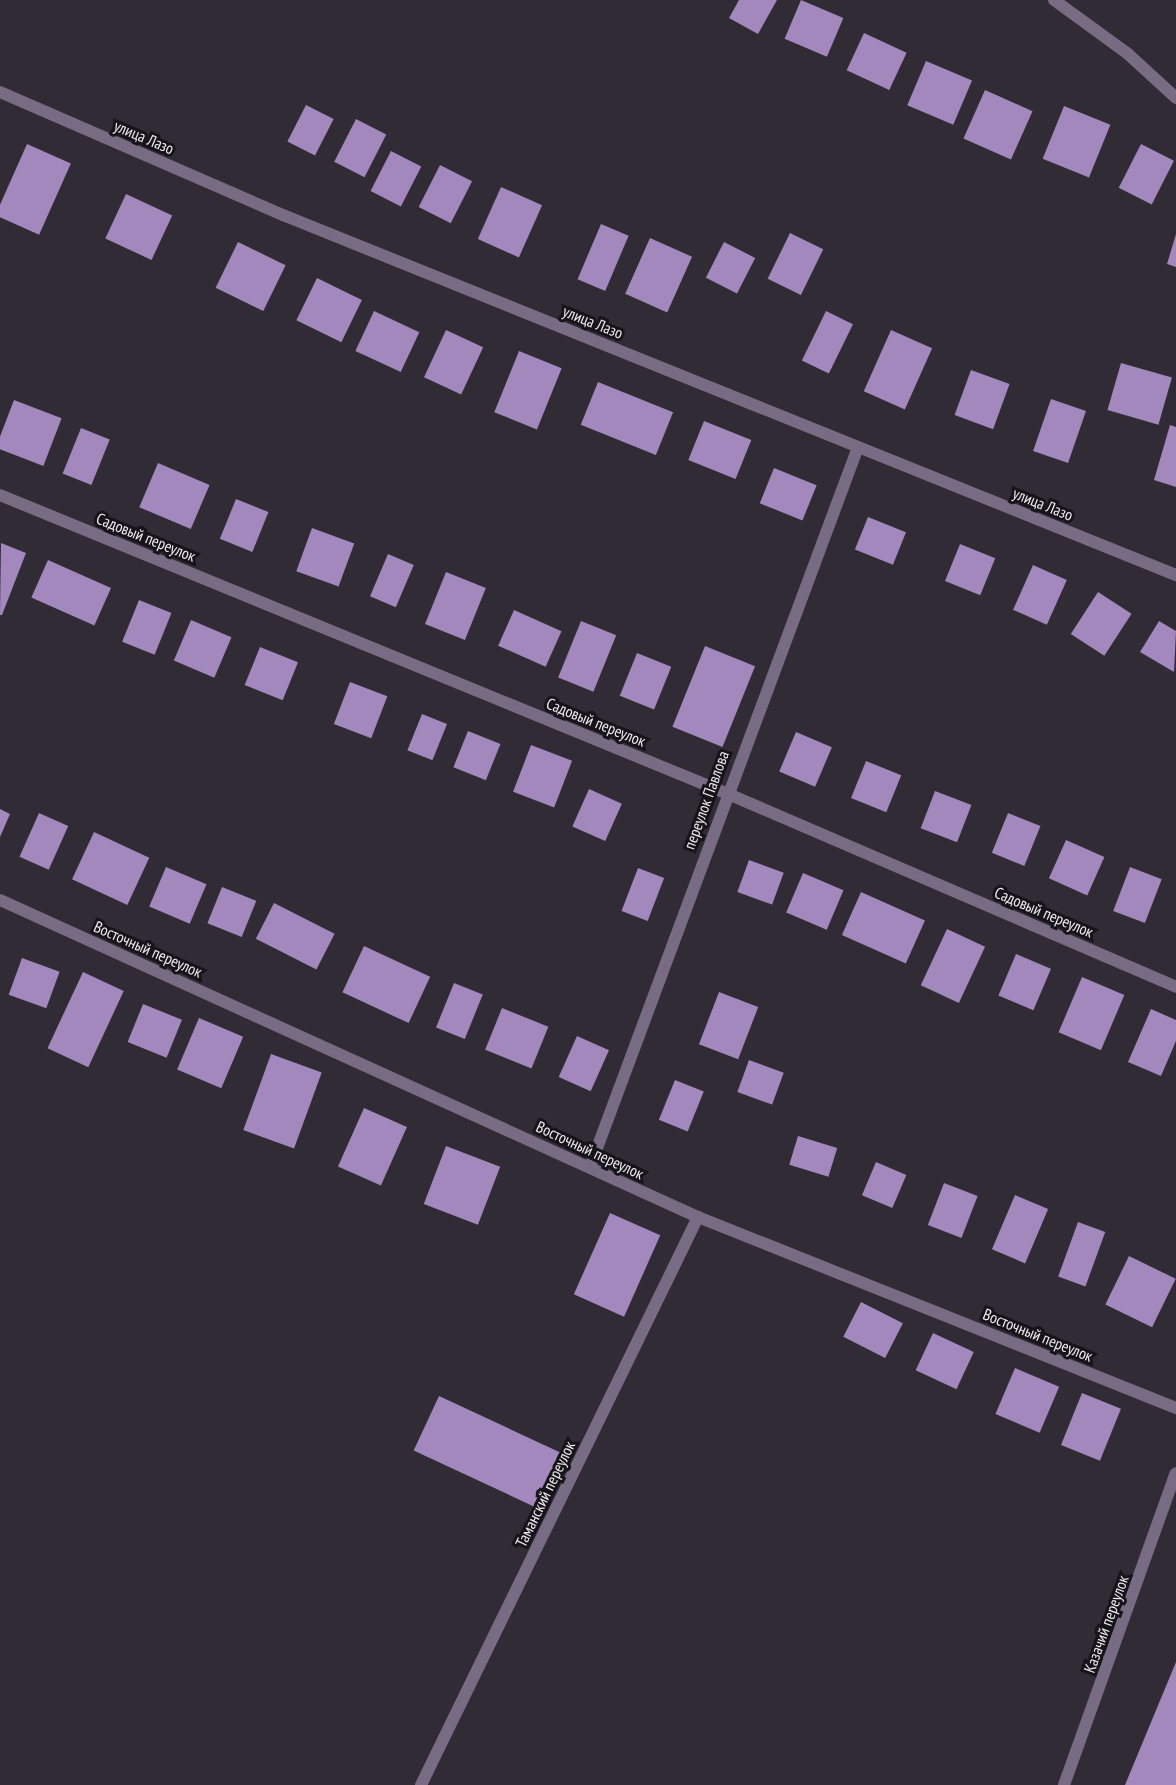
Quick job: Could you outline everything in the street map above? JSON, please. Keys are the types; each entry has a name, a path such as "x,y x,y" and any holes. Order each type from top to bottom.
{"street":[{"path":"1054,0 1128,54 1176,98"},
{"name":"улица Лазо","path":"0,92 283,215 1176,575"},
{"name":"переулок Павлова","path":"590,1167 726,793 858,447"},
{"name":"Садовый переулок","path":"0,495 726,793 1176,987"},
{"name":"Восточный переулок","path":"0,900 698,1217 1176,1408"},
{"name":"Таманский переулок","path":"421,1785 698,1217"},
{"name":"Казачий переулок","path":"1064,1785 1173,1494 1176,1473"}],"building":[{"path":"739,0 777,0 758,34 729,18"},
{"path":"801,0 843,18 827,57 785,39"},
{"path":"864,33 907,53 889,90 847,70"},
{"path":"926,61 972,81 953,125 907,105"},
{"path":"985,90 1033,111 1011,160 963,138"},
{"path":"306,105 334,119 315,156 287,142"},
{"path":"1064,106 1110,125 1089,178 1043,159"},
{"path":"356,119 386,134 365,177 334,162"},
{"path":"27,144 71,164 39,235 0,217 0,205"},
{"path":"1141,144 1174,161 1152,204 1119,188"},
{"path":"391,151 421,166 401,207 371,191"},
{"path":"440,165 472,181 451,223 419,207"},
{"path":"501,187 542,205 519,257 478,239"},
{"path":"126,194 172,216 152,260 105,238"},
{"path":"601,224 629,236 605,291 578,279"},
{"path":"790,233 823,249 801,295 768,279"},
{"path":"1176,234 1176,267 1167,264"},
{"path":"650,238 692,257 667,312 625,294"},
{"path":"238,242 286,265 263,311 216,288"},
{"path":"724,242 755,258 737,294 706,278"},
{"path":"317,278 362,300 341,342 296,320"},
{"path":"374,311 419,332 401,372 355,351"},
{"path":"826,311 853,324 829,374 802,360"},
{"path":"446,330 483,347 461,394 424,377"},
{"path":"891,330 932,348 905,410 864,391"},
{"path":"519,351 562,368 537,429 494,412"},
{"path":"1121,363 1172,378 1158,425 1107,410"},
{"path":"971,370 1010,384 993,429 955,415"},
{"path":"598,382 673,412 656,455 581,425"},
{"path":"1051,399 1086,411 1068,463 1033,451"},
{"path":"14,400 62,418 43,466 0,449 0,436"},
{"path":"704,421 751,440 736,479 688,460"},
{"path":"1170,425 1176,427 1176,487 1154,480"},
{"path":"81,428 110,440 91,485 63,473"},
{"path":"158,463 210,485 191,529 139,507"},
{"path":"774,468 817,485 802,520 760,503"},
{"path":"236,499 268,512 252,552 220,539"},
{"path":"868,517 906,532 893,565 855,549"},
{"path":"312,528 354,543 339,587 296,571"},
{"path":"1,543 26,553 2,615 0,615"},
{"path":"960,544 995,558 980,595 945,581"},
{"path":"388,554 414,565 396,607 370,596"},
{"path":"48,560 111,588 94,626 31,597"},
{"path":"1033,565 1067,580 1047,625 1013,610"},
{"path":"446,572 486,588 465,640 425,624"},
{"path":"1098,592 1132,614 1104,656 1071,634"},
{"path":"139,600 171,613 155,655 122,642"},
{"path":"514,610 562,631 546,667 498,646"},
{"path":"191,620 232,637 214,678 174,661"},
{"path":"581,621 616,635 593,692 558,678"},
{"path":"1159,621 1176,631 1174,672 1140,652"},
{"path":"705,646 755,666 722,747 672,727"},
{"path":"260,647 298,662 283,700 245,685"},
{"path":"637,653 671,667 654,710 620,696"},
{"path":"350,682 387,696 371,738 334,724"},
{"path":"422,714 447,724 432,760 407,750"},
{"path":"468,731 500,744 486,780 453,767"},
{"path":"796,732 832,747 815,787 779,772"},
{"path":"531,745 572,761 554,807 513,792"},
{"path":"866,761 901,775 886,812 851,798"},
{"path":"589,789 622,804 605,841 572,826"},
{"path":"935,791 971,805 957,842 921,828"},
{"path":"0,809 10,814 0,837"},
{"path":"39,813 68,826 49,870 19,857"},
{"path":"1008,813 1040,826 1024,866 992,853"},
{"path":"94,832 149,858 127,905 72,879"},
{"path":"1066,840 1104,857 1087,895 1049,878"},
{"path":"749,860 784,873 772,905 737,892"},
{"path":"166,867 207,884 190,924 149,907"},
{"path":"1130,867 1162,879 1145,923 1113,911"},
{"path":"638,868 664,878 648,921 622,911"},
{"path":"803,873 844,890 827,930 786,913"},
{"path":"222,887 256,901 242,937 207,923"},
{"path":"861,892 925,920 906,963 842,935"},
{"path":"274,903 335,934 316,970 256,939"},
{"path":"947,929 985,947 959,1003 921,985"},
{"path":"364,946 430,977 409,1023 342,992"},
{"path":"1016,954 1051,969 1033,1010 998,995"},
{"path":"22,958 60,972 46,1008 9,995"},
{"path":"83,972 124,991 88,1067 48,1048"},
{"path":"1082,977 1124,995 1101,1050 1059,1032"},
{"path":"454,983 483,995 465,1039 436,1028"},
{"path":"719,992 758,1007 738,1059 699,1044"},
{"path":"143,1004 182,1020 167,1058 128,1042"},
{"path":"502,1008 548,1027 532,1068 485,1050"},
{"path":"1151,1009 1176,1020 1176,1041 1161,1076 1128,1062"},
{"path":"199,1018 243,1037 221,1088 177,1070"},
{"path":"577,1036 609,1050 591,1091 559,1077"},
{"path":"271,1054 322,1072 294,1149 243,1130"},
{"path":"749,1060 784,1073 772,1105 737,1092"},
{"path":"675,1080 704,1092 688,1131 659,1120"},
{"path":"364,1108 407,1127 381,1186 338,1166"},
{"path":"798,1136 837,1148 828,1177 789,1165"},
{"path":"446,1146 500,1167 478,1225 424,1204"},
{"path":"876,1162 906,1175 892,1208 862,1195"},
{"path":"944,1183 978,1196 961,1238 928,1225"},
{"path":"1015,1195 1048,1209 1025,1263 992,1249"},
{"path":"610,1213 660,1235 624,1317 574,1294"},
{"path":"1078,1222 1105,1232 1085,1286 1058,1277"},
{"path":"1129,1256 1176,1279 1152,1327 1105,1305"},
{"path":"861,1302 903,1323 885,1358 843,1337"},
{"path":"933,1333 974,1352 956,1389 916,1370"},
{"path":"1015,1368 1059,1387 1040,1433 995,1414"},
{"path":"1082,1393 1121,1409 1100,1461 1061,1445"},
{"path":"439,1396 564,1454 539,1509 414,1450"},
{"path":"1176,1662 1176,1785 1125,1785"}]}
